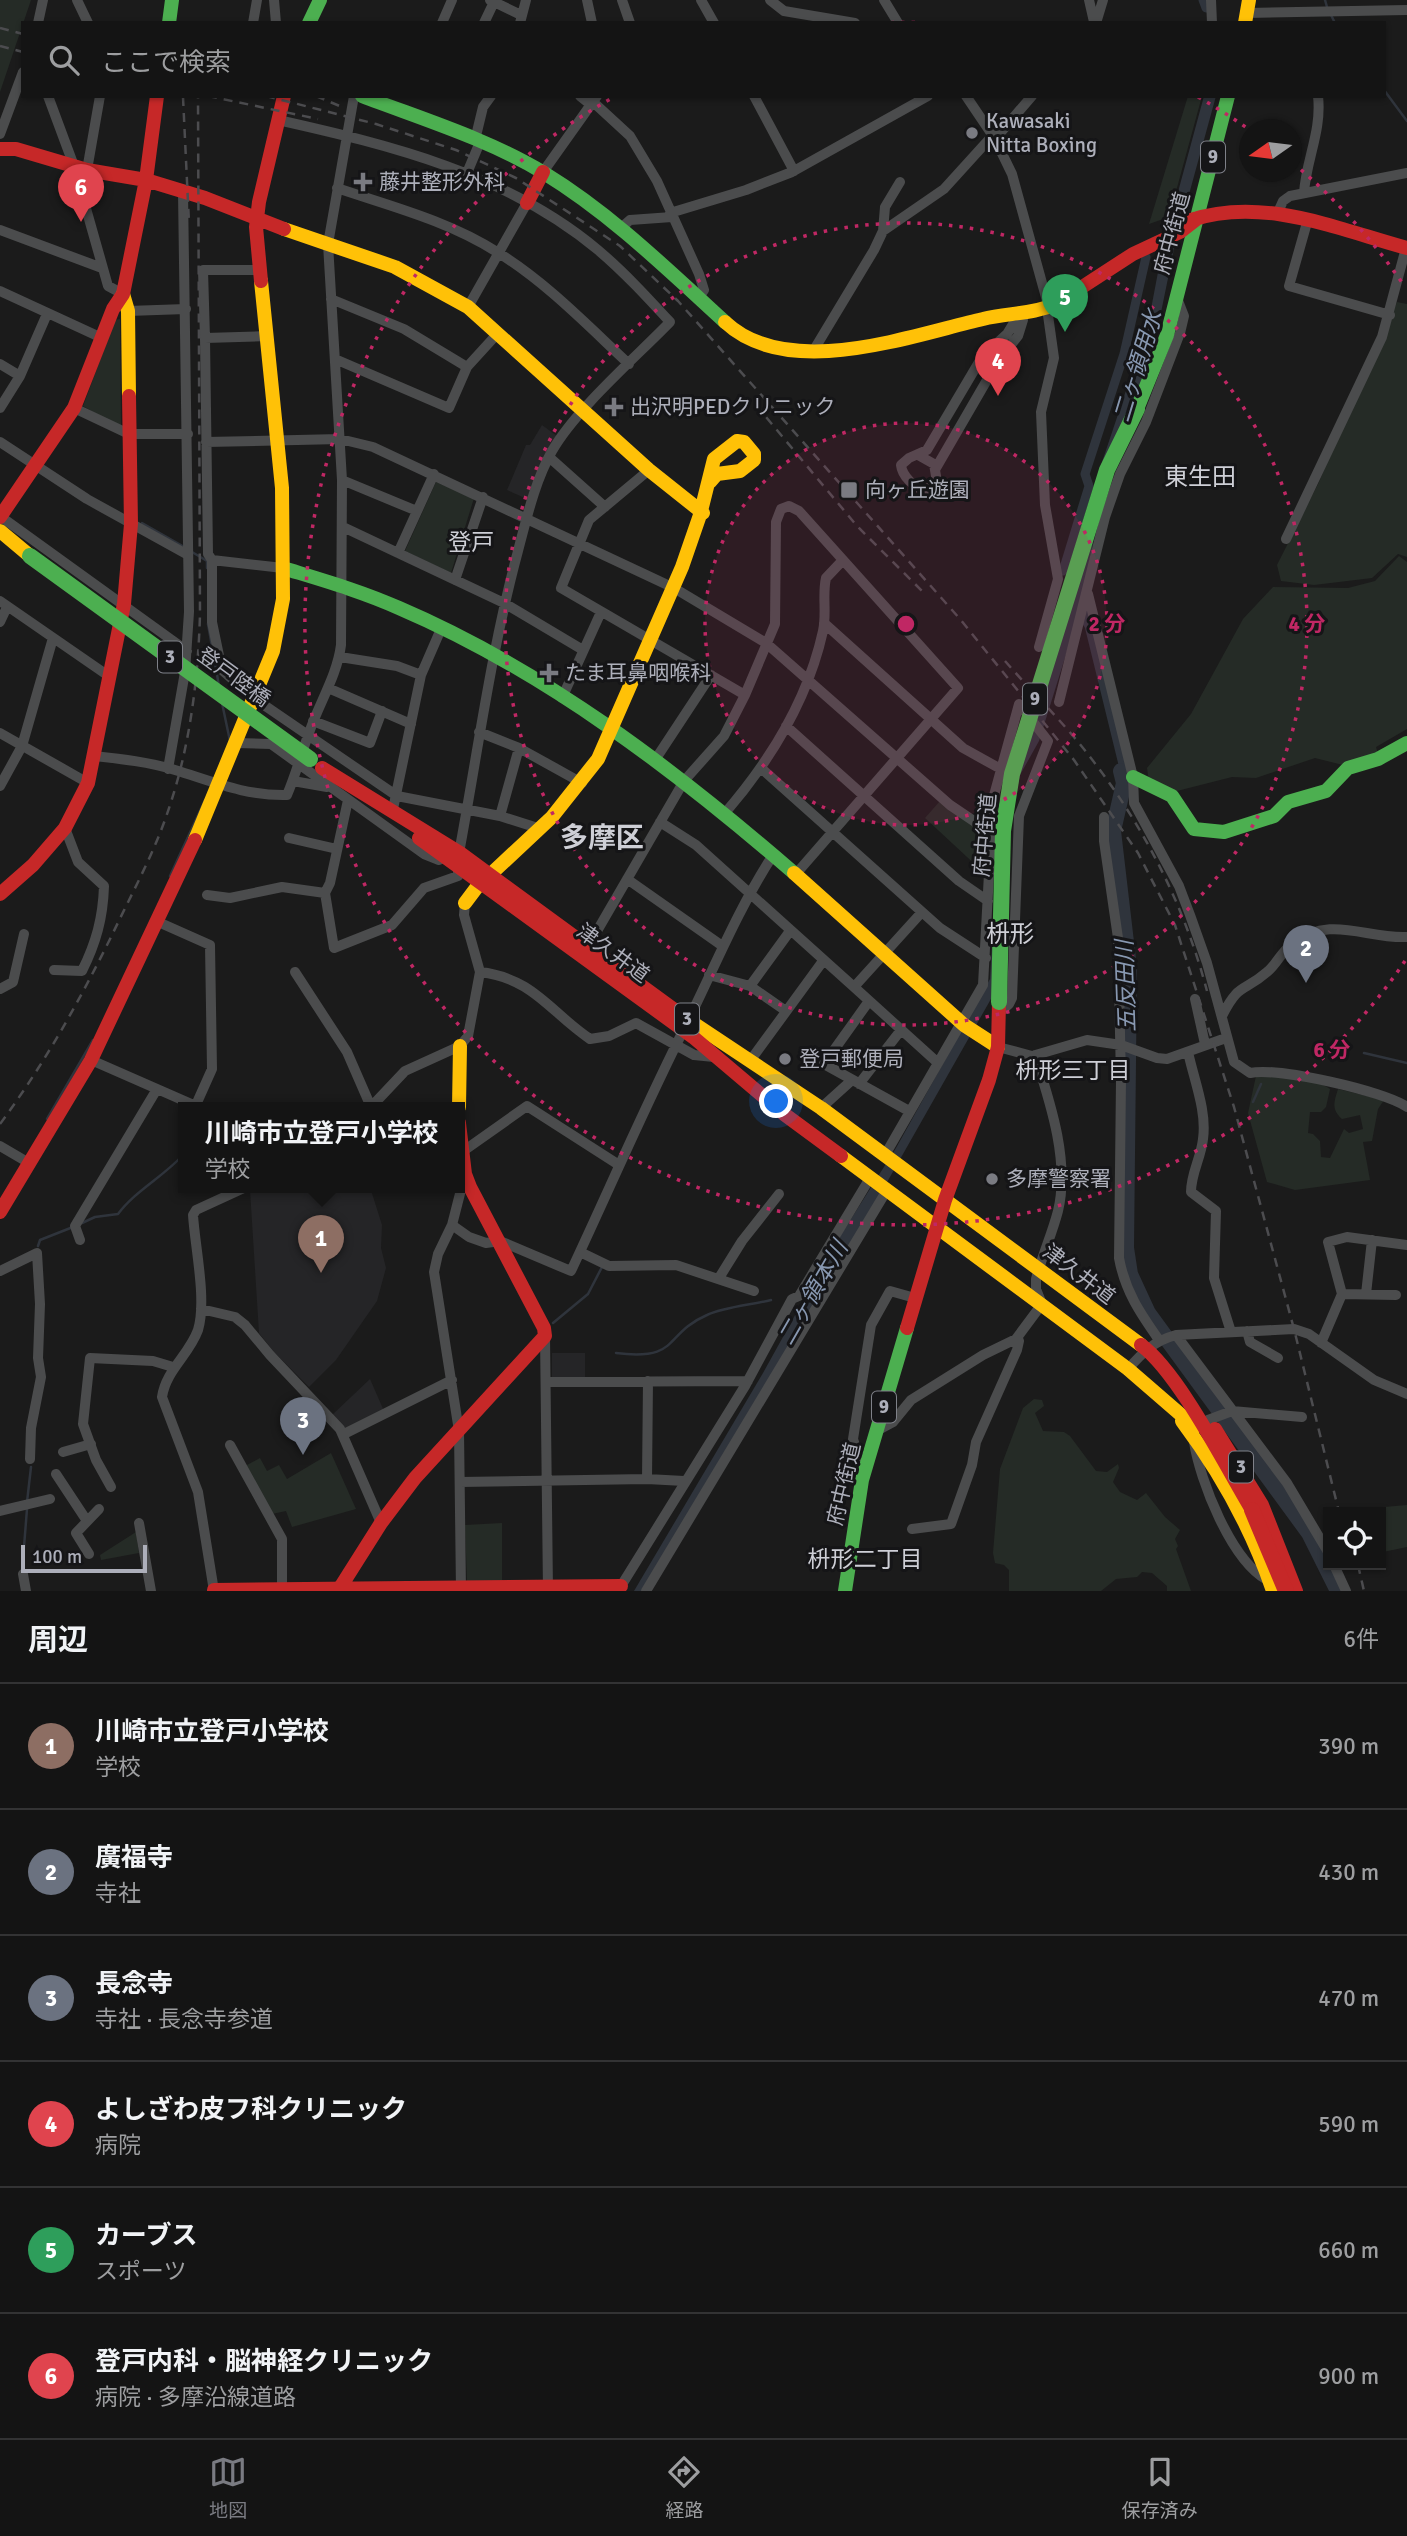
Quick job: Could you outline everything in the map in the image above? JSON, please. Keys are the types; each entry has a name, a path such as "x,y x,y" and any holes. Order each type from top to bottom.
{"street":[{"path":"38,21 43,0"},
{"path":"77,0 87,21"},
{"path":"169,21 172,0"},
{"path":"253,21 257,0"},
{"path":"274,0 276,21"},
{"path":"310,21 320,0"},
{"path":"443,21 452,0"},
{"path":"485,21 492,1 521,19 526,0"},
{"path":"587,0 592,21"},
{"path":"622,0 629,21"},
{"path":"701,0 712,21"},
{"path":"770,0 784,11 843,21"},
{"path":"884,0 897,21"},
{"path":"1089,0 1094,21"},
{"path":"1096,21 1102,0"},
{"path":"1211,0 1212,21"},
{"path":"1247,12 1329,10 1349,5 1379,5 1407,10"},
{"path":"0,134 21,77"},
{"path":"49,98 81,168 102,268 111,290 123,294"},
{"path":"81,168 99,98"},
{"path":"157,98 146,180 123,294 113,309 74,408 0,517 187,651"},
{"path":"0,1212 91,1060 219,786 277,637 283,599 279,440 256,219 284,98"},
{"path":"311,763 308,735 340,657 344,587 342,480 328,244 355,98"},
{"path":"467,173 477,141 483,107 490,98"},
{"path":"755,98 794,171"},
{"path":"622,227 630,220 671,215 794,171 924,98"},
{"path":"967,98 994,137 1022,198 1047,304 1054,358 1041,412 1045,505 1058,579 1042,643 1073,641"},
{"path":"883,231 907,218 944,189 1030,98"},
{"name":"府中街道","path":"845,1591 858,1501 869,1460 936,1227 989,1080 998,1047 1003,831 1012,774 1108,470 1151,380 1177,297 1187,224 1227,98"},
{"path":"1304,193 1305,177 1317,139 1318,98"},
{"path":"380,100 543,172 622,227 698,299 741,334 767,345 812,353 852,350 1047,304 1131,245 1215,212 1278,212 1407,248 1382,337 1286,539"},
{"path":"468,307 543,172 593,101 630,136 657,181 699,274 704,290 698,299"},
{"path":"278,120 346,135 467,173 527,203 596,248 670,322 584,412 549,457 527,517 492,658 466,809 454,859 458,876 424,888 392,925 334,948 325,893 348,800"},
{"path":"0,149 26,151 81,168 146,180 395,267 468,307 649,470 703,513"},
{"path":"1278,212 1286,198 1304,193 1405,177"},
{"path":"812,353 883,231 885,207 900,182"},
{"path":"337,188 457,231 498,252 558,298 629,364"},
{"path":"168,769 186,672 187,651 188,434 183,192"},
{"path":"1308,219 1289,286 1390,315"},
{"path":"0,230 102,268"},
{"path":"252,706 250,691 222,670 212,622 212,560 208,554 203,270 260,270"},
{"path":"0,291 102,338"},
{"path":"0,894 33,865 65,828 88,783 94,756 124,604 131,524 128,311 123,294"},
{"path":"1059,702 1073,641 1087,597 1097,546 1120,474 1146,422 1180,333 1184,316 1177,297"},
{"path":"331,299 404,329 467,367"},
{"path":"128,311 186,309"},
{"path":"918,454 930,460 936,468 937,482 926,490 916,488 901,468 909,457 918,454 930,444 982,357 1007,334 1021,311"},
{"path":"936,468 998,361 1018,336 1023,320 1021,311"},
{"path":"0,408 20,376 47,314"},
{"path":"335,359 449,408 467,367 498,333"},
{"path":"205,338 268,336"},
{"path":"0,364 20,376"},
{"path":"74,408 129,434 188,434"},
{"path":"206,442 340,439 373,447 674,588 766,643 970,821 990,832"},
{"path":"0,442 131,524 188,551"},
{"path":"930,444 933,452 945,453"},
{"path":"549,457 605,507"},
{"path":"649,470 589,520 561,588 745,695"},
{"path":"398,553 434,474"},
{"path":"342,480 417,511"},
{"path":"376,1102 405,1071 460,1046 468,1036 480,972 464,915 465,903 486,879 541,829 582,783 613,730 674,588 703,513 710,482"},
{"path":"455,580 483,497"},
{"path":"585,951 684,780 724,736 745,695 776,617 776,525 781,509 794,507 958,688 795,875"},
{"path":"343,527 504,603 583,650"},
{"name":"登戸陸橋","path":"0,531 30,556 311,763"},
{"path":"0,538 186,672"},
{"name":"登戸陸橋","path":"0,538 30,556"},
{"path":"212,560 283,568 344,587 411,613 562,698 684,780 963,1023 998,1047 1035,1055 1087,1040 1135,1048 1157,1058 1188,1052 1226,1038"},
{"path":"725,813 762,769 809,678 824,623 826,578 843,560"},
{"path":"1087,597 1133,777 1134,803 1179,886 1207,963 1234,1062 1243,1070 1291,1072 1407,1107"},
{"path":"0,622 3,604 110,677"},
{"path":"562,698 601,612"},
{"path":"824,623 963,748 999,768"},
{"path":"395,803 421,675 442,629"},
{"path":"0,786 22,746 53,639"},
{"path":"340,657 397,666 421,675"},
{"path":"655,760 711,675"},
{"path":"328,688 411,724"},
{"path":"222,697 252,706 308,735 395,803 466,809 541,829"},
{"path":"646,1591 876,1183 873,1163 886,1156 982,985 986,958 990,832 999,768 1019,704 1048,741 1019,816 1012,998 1009,1004 998,1007"},
{"path":"313,721 370,743 382,711"},
{"path":"786,726 959,881 988,901"},
{"path":"0,733 88,783"},
{"path":"479,733 519,748 582,783"},
{"path":"236,743 271,744 311,763 330,787 424,854 439,860 454,859"},
{"path":"1133,777 1172,796 1194,829 1224,832 1274,816 1288,802 1322,794 1348,768 1378,759 1407,743"},
{"path":"500,816 519,748"},
{"path":"94,756 168,769 248,793 287,795 293,781 311,763"},
{"name":"津久井道","path":"311,763 395,803 454,859"},
{"name":"津久井道","path":"311,763 486,879 686,1025 750,1061 821,1108 1039,1269 1156,1347 1252,1510 1278,1589"},
{"path":"762,769 957,942 986,958"},
{"path":"293,781 330,787"},
{"path":"1104,817 1104,841 1118,938 1122,1045 1119,1258 1125,1286 1156,1347"},
{"path":"660,822 695,845 938,1063"},
{"path":"54,970 82,971 96,943 103,905 104,886 78,862 65,828"},
{"path":"289,838 337,849"},
{"path":"452,1225 478,1240 500,1241 572,1271 721,945 748,893 773,855"},
{"path":"627,878 721,945"},
{"path":"207,895 230,898 282,887 325,893"},
{"path":"854,987 922,912"},
{"path":"156,921 210,946 212,1069 198,1102"},
{"path":"1222,1016 1236,991 1268,972 1284,950 1304,936 1345,927 1385,937 1407,937"},
{"path":"750,986 790,931"},
{"path":"0,989 13,982 24,934"},
{"path":"750,1061 823,961"},
{"path":"295,972 347,1052 369,1102"},
{"path":"480,972 499,974 528,986 590,1039 609,1036 636,1023 675,1047 694,1055 719,1057"},
{"path":"709,975 750,986 786,1011"},
{"path":"1195,999 1205,1044"},
{"path":"869,1001 824,1063 909,1111"},
{"name":"津久井道","path":"686,1025 784,1114 1128,1369 1210,1441"},
{"path":"821,1108 856,1082 901,1030"},
{"path":"458,1102 460,1046"},
{"path":"1188,1052 1203,1116 1202,1150 1195,1162 1191,1192 1216,1211 1214,1278 1231,1332"},
{"path":"878,1430 892,1422 911,1400 983,1354 1016,1339 1042,1304 1036,1289 1039,1269 1059,1208 1059,1163 1055,1117 1035,1055"},
{"path":"91,1060 184,1102"},
{"path":"77,1232 156,1090"},
{"path":"465,1151 527,1106 619,1166"},
{"path":"0,1146 29,1163"},
{"path":"465,1174 545,1336 548,1589"},
{"path":"233,1193 196,1210 192,1215 201,1309 197,1333 173,1367 163,1389 164,1406 198,1492 211,1591 619,1589 748,1381 792,1299 799,1296 876,1183"},
{"path":"460,1193 452,1225 438,1254 434,1272 459,1431 461,1590"},
{"path":"719,1278 748,1232 779,1194"},
{"path":"1321,1343 1342,1294 1328,1242 1347,1237 1407,1245"},
{"path":"1366,1294 1372,1240"},
{"path":"580,1252 609,1266 676,1265 754,1292"},
{"path":"0,1271 37,1253 40,1304 38,1358 41,1377 31,1428 30,1459"},
{"path":"869,1460 858,1455 853,1439 871,1325 890,1291 915,1298"},
{"path":"1342,1294 1396,1295"},
{"path":"201,1309 236,1317 344,1434 381,1523"},
{"path":"1128,1369 1175,1335 1294,1329 1309,1334 1374,1380 1407,1394"},
{"path":"1247,1331 1250,1342 1278,1358"},
{"path":"1175,1335 1223,1414 1303,1506 1323,1543"},
{"path":"342,1590 381,1523 415,1478 545,1336"},
{"path":"912,1530 951,1524 972,1465 976,1442 1017,1350 1019,1341 1016,1339"},
{"name":"3","path":"1156,1347 1223,1414 1290,1572 1295,1591"},
{"path":"111,1487 83,1424 90,1358 153,1361 173,1367"},
{"path":"344,1434 452,1381"},
{"path":"647,1479 648,1381"},
{"path":"546,1382 748,1381"},
{"name":"3","path":"1163,1400 1192,1434 1230,1495 1278,1589"},
{"path":"1223,1414 1302,1417"},
{"path":"63,1452 91,1444"},
{"path":"230,1445 282,1539 282,1590"},
{"path":"56,1474 88,1521"},
{"path":"460,1482 647,1479 684,1481"},
{"path":"0,1510 50,1499"},
{"path":"89,1554 76,1533 99,1509"},
{"path":"139,1523 151,1591"},
{"path":"1336,1570 1346,1591"},
{"path":"1278,1589 1290,1572"},
{"path":"23,1574 26,1591"},
{"path":"1278,1589 1295,1591"}],"shaded area":[{"path":"0,0 31,0 24,21 21,21 21,30 0,92"},
{"path":"1187,98 1201,98 1169,217 1149,224"},
{"path":"1397,302 1407,304 1407,557 1398,554 1372,578 1314,585 1281,581 1277,565 1318,484"},
{"path":"120,319 121,428 83,406 115,320"},
{"path":"542,425 557,436 543,457 527,499 507,490 526,445 530,445"},
{"path":"436,482 474,498 451,573 405,551"},
{"path":"1399,556 1407,562 1407,729 1376,747 1378,754 1343,765 1315,758 1256,778 1232,777 1173,792 1149,782 1147,768 1191,714 1243,619 1273,587 1348,588 1375,581"},
{"path":"940,801 982,832 981,870 925,818"},
{"path":"1256,1076 1304,1079 1330,1089 1326,1107 1321,1112 1310,1112 1308,1133 1320,1141 1321,1157 1330,1158 1344,1129 1349,1133 1363,1129 1360,1115 1342,1119 1336,1112 1338,1089 1384,1100 1378,1109 1372,1141 1363,1142 1370,1180 1295,1190 1267,1182 1248,1113"},
{"path":"250,1193 372,1193 382,1225 381,1248 386,1268 377,1301 336,1360 309,1387 259,1333"},
{"path":"552,1353 585,1353 585,1378 552,1378"},
{"path":"370,1379 384,1411 346,1430 332,1415"},
{"path":"1034,1399 1042,1400 1044,1406 1035,1413 1043,1431 1064,1432 1070,1436 1096,1471 1107,1472 1118,1464 1113,1482 1120,1492 1137,1500 1146,1493 1165,1517 1180,1530 1175,1539 1178,1546 1176,1549 1191,1591 1167,1591 1167,1586 1152,1573 1142,1572 1137,1577 1116,1579 1101,1591 1009,1591 1009,1570 1004,1565 995,1563 993,1553 1000,1469 1023,1408"},
{"path":"331,1453 356,1509 292,1527 286,1511 272,1514 245,1466 260,1458 267,1471 279,1465 287,1479"},
{"path":"1407,1505 1407,1547 1386,1551 1384,1507"},
{"path":"502,1523 502,1581 467,1581 465,1525"},
{"path":"136,1532 139,1553 101,1560 100,1555"}],"water":[{"name":"二ヶ領用水","path":"1203,98 1215,98 1174,249 1157,332 1097,521 1085,586 1130,785 1128,797 1119,785 1121,775 1085,628 1078,616 1039,741 1020,775 1010,824 1004,976 861,1228 641,1591 634,1591 763,1373 830,1252 896,1148 990,979 1000,806 1100,468 1148,325 1162,251"}],"waterway":[{"path":"1203,0 1206,8"},
{"path":"1325,0 1327,7"},
{"path":"1330,13 1334,21"},
{"path":"1386,93 1407,121"},
{"name":"二ヶ領用水","path":"1063,571 1089,486 1085,474 1124,354 1146,257"},
{"path":"142,523 186,548"},
{"path":"192,552 207,561 207,568"},
{"path":"208,624 219,686"},
{"path":"222,703 230,741"},
{"name":"五反田川","path":"1121,771 1124,783 1113,831 1129,968 1126,1248 1130,1274 1148,1313 1309,1533 1338,1591"},
{"path":"170,876 205,800"},
{"name":"二ヶ領本川","path":"1112,860 1116,853"},
{"path":"47,1119 93,1040"},
{"path":"1364,1053 1407,1063"},
{"path":"1253,1102 1261,1084"},
{"path":"82,1223 95,1217 118,1214 178,1160"},
{"path":"38,1246 40,1240 73,1227"},
{"path":"553,1323 588,1294 602,1267"},
{"path":"616,1353 637,1354 662,1350 693,1322 707,1315 771,1300"},
{"path":"27,1502 31,1467"},
{"path":"22,1572 27,1509"}],"railway":[{"path":"0,28 21,33"},
{"path":"0,46 21,51"},
{"path":"183,98 189,223"},
{"path":"0,1124 61,1031 101,958 166,817 186,743 197,666 200,614 198,98"},
{"path":"218,98 318,119"},
{"path":"274,98 376,124 456,150 516,178 620,246 678,301 960,619 1074,760 1138,853 1175,925 1234,1107 1294,1329 1338,1507"},
{"path":"321,98 342,107"},
{"path":"756,405 857,526 926,595"},
{"path":"1005,661 1077,741 1107,780 1144,837 1174,896 1207,991"},
{"path":"1359,1570 1364,1591"}],"traffic: fast":[{"path":"169,21 172,0"},
{"path":"310,21 320,0"},
{"path":"367,98 478,140 544,173 615,224 725,322"},
{"path":"1137,409 1167,335 1227,98"},
{"path":"999,1002 1003,831 1012,774 1107,470 1137,409"},
{"path":"30,556 310,759"},
{"path":"283,568 385,602 453,633 505,661 556,692 655,760 794,873"},
{"path":"1133,777 1172,796 1194,829 1224,832 1274,816 1288,802 1326,791 1348,768 1378,759 1407,743"},
{"path":"845,1591 862,1480 907,1328"}],"traffic: slow":[{"path":"1245,21 1249,0"},
{"path":"284,229 395,267 468,307 649,470 703,513"},
{"path":"195,840 273,651 283,599 282,488 261,281"},
{"path":"123,294 128,311 129,396"},
{"path":"725,322 751,340 781,349 815,351 885,343 1056,304"},
{"path":"465,903 477,887 552,817 598,759 682,567 700,515 714,459 737,441 744,442 754,454 754,460 740,471 717,474 710,482"},
{"path":"0,531 30,556"},
{"path":"794,873 964,1025 998,1047"},
{"path":"684,1017 821,1108 1141,1345"},
{"path":"459,1102 460,1046"},
{"path":"841,1156 1128,1369 1195,1427"},
{"path":"1182,1421 1234,1502 1273,1591"}],"traffic: jam":[{"path":"0,149 16,149 87,170 146,180 157,98"},
{"path":"261,281 256,227 259,202 284,98"},
{"path":"527,203 543,172"},
{"path":"0,517 74,408 113,309 123,294 146,180 205,198 284,229"},
{"path":"1191,220 1218,214 1273,213 1327,224 1407,248"},
{"path":"1056,304 1133,254 1180,232 1198,218"},
{"path":"0,894 33,865 65,828 88,783 124,604 131,524 129,396"},
{"path":"322,768 460,853 684,1017"},
{"path":"419,838 693,1037 784,1114 841,1156"},
{"path":"0,1212 91,1060 195,840"},
{"path":"907,1328 945,1200 989,1080 998,1047 999,1002"},
{"path":"338,1591 381,1523 415,1478 545,1336 544,1328 465,1174"},
{"path":"1141,1345 1156,1358 1186,1398 1252,1510"},
{"path":"1215,1429 1262,1505 1296,1591"},
{"path":"1252,1510 1286,1591"},
{"path":"214,1590 621,1586"}],"place":[{"name":"Kawasaki Nitta Boxing","path":"972,133"},
{"name":"藤井整形外科","path":"363,182"},
{"name":"登戸内科・脳神経クリニック","path":"81,222"},
{"name":"カーブス","path":"1065,332"},
{"name":"よしざわ皮フ科クリニック","path":"998,396"},
{"name":"出沢明PEDクリニック","path":"614,407"},
{"name":"向ヶ丘遊園","path":"849,490"},
{"name":"たま耳鼻咽喉科","path":"549,673"},
{"name":"廣福寺","path":"1306,983"},
{"name":"登戸郵便局","path":"785,1059"},
{"name":"多摩警察署","path":"992,1179"},
{"name":"川崎市立登戸小学校","path":"321,1273"},
{"name":"長念寺","path":"303,1455"}],"district":[{"name":"東生田","path":"1200,477"},
{"name":"登戸","path":"471,542"},
{"name":"多摩区","path":"602,838"},
{"name":"枡形","path":"1010,934"},
{"name":"枡形三丁目","path":"1073,1070"},
{"name":"枡形二丁目","path":"865,1559"}]}
